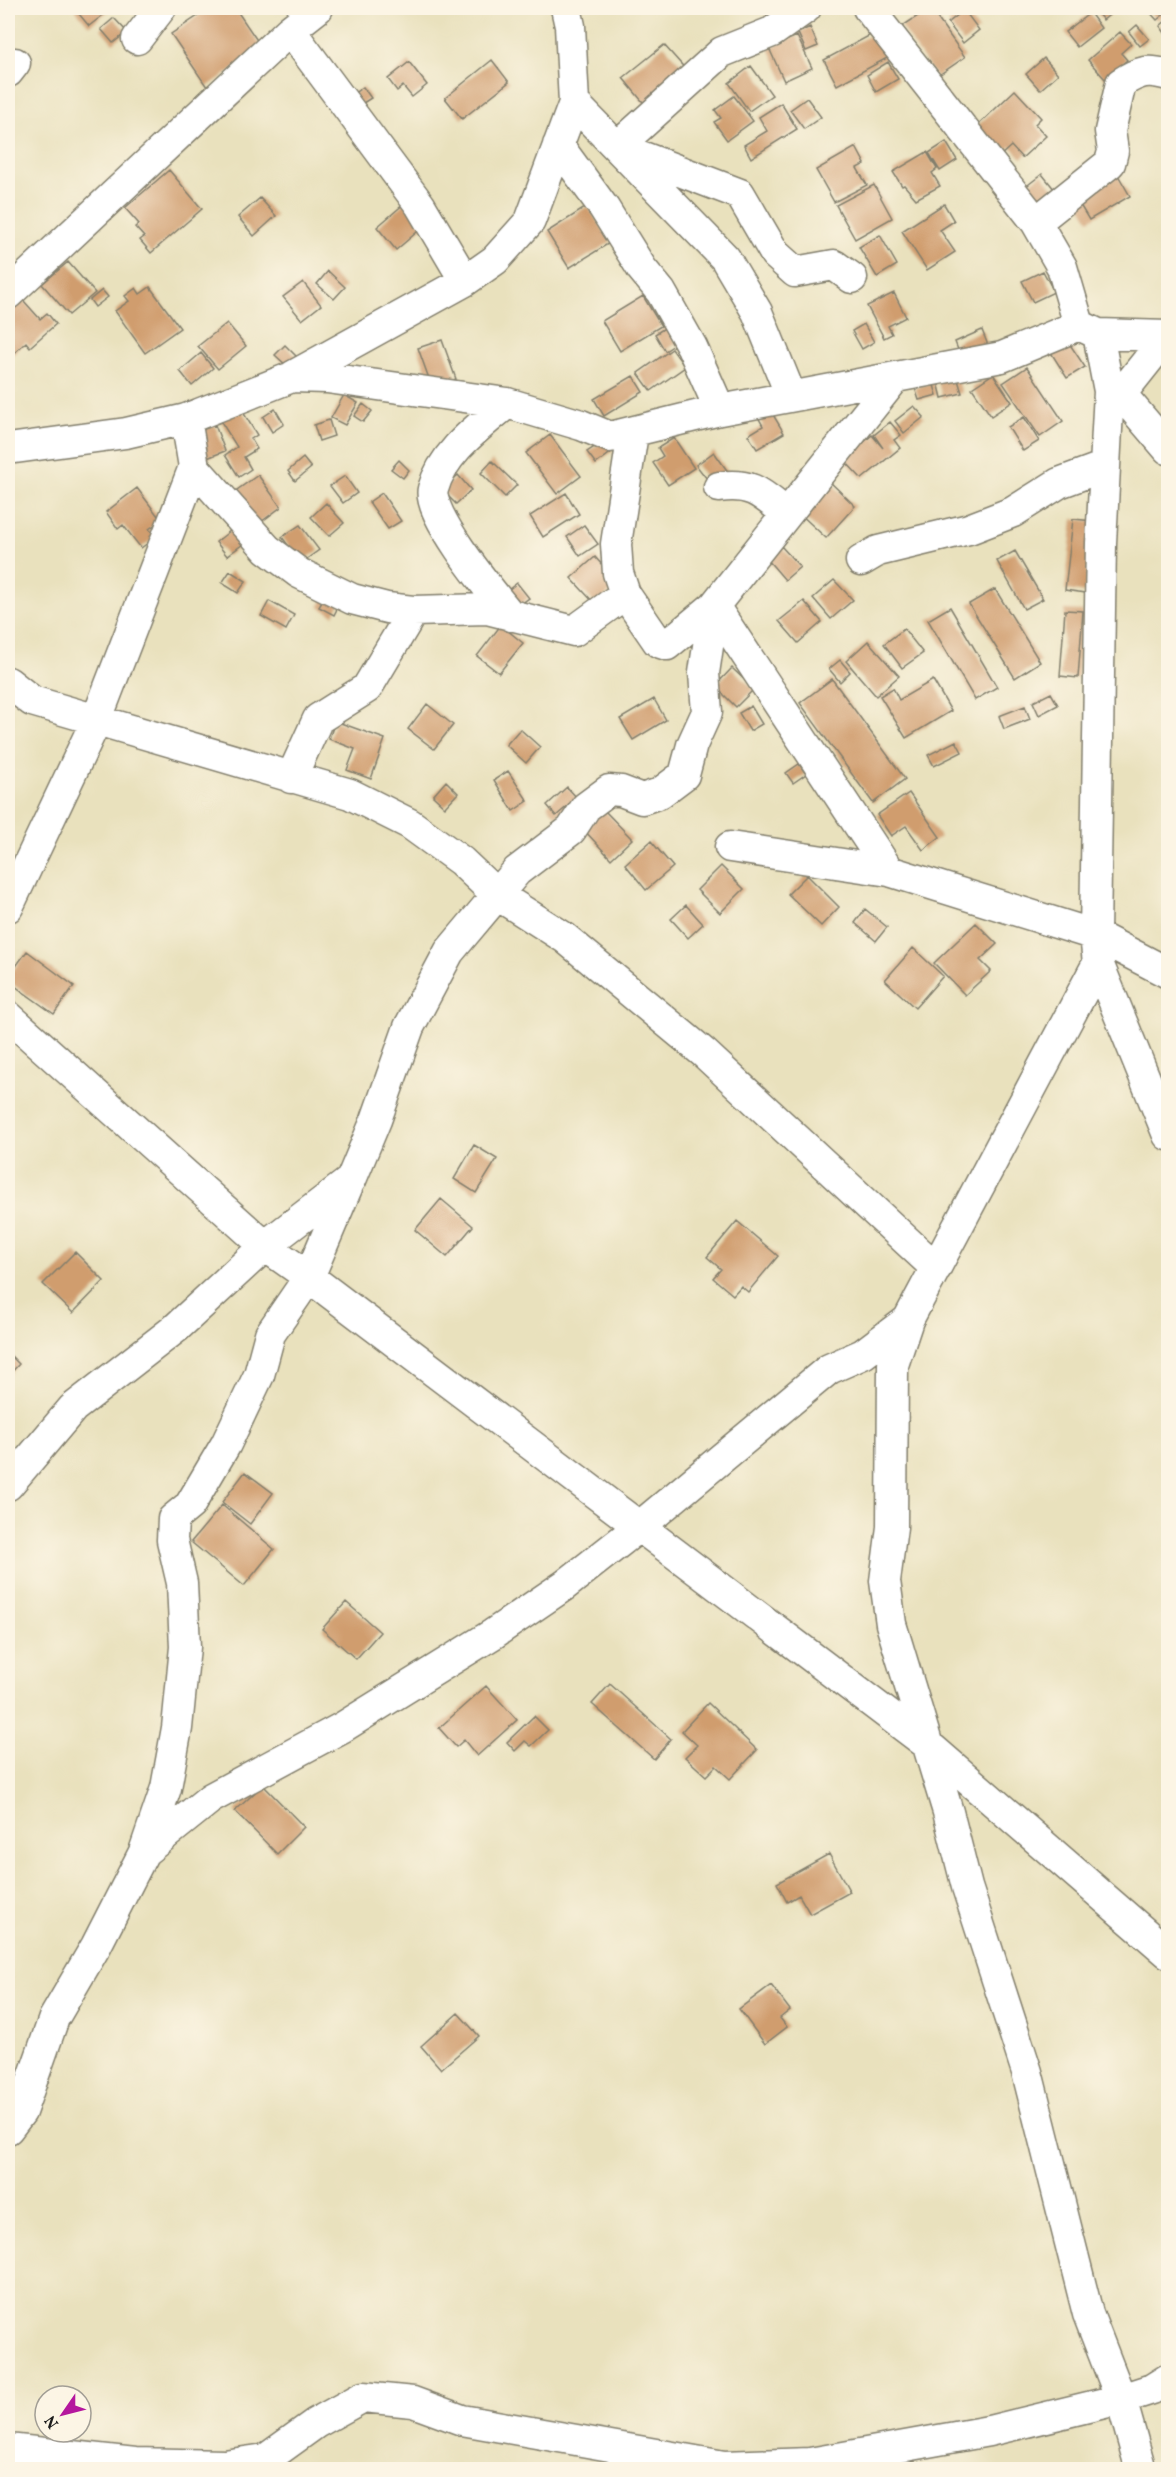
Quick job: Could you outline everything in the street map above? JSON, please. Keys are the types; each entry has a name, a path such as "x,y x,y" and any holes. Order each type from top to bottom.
{"street":[{"path":"137,39 160,8"},
{"path":"8,294 290,30 318,8"},
{"path":"8,449 126,433 186,418 292,377 465,281 495,260 530,221 574,103 570,26 566,8"},
{"path":"617,147 722,52 772,32 806,8"},
{"path":"868,8 1036,222 1062,267 1115,392 1168,449"},
{"path":"290,30 420,205 465,281"},
{"path":"1036,222 1110,162 1113,151 1110,131 1121,83 1136,72 1150,69 1168,75"},
{"path":"574,103 725,258 757,312 791,396"},
{"path":"558,146 604,208 642,268 661,292 692,346 720,410"},
{"path":"617,147 740,194 775,254 795,272 834,266 852,278"},
{"path":"292,377 327,378 507,403 572,422 610,437 720,410 1002,357 1088,329 1168,336"},
{"path":"1168,336 1115,392 1105,466 1101,543 1096,949 1168,1135"},
{"path":"633,433 616,544 618,573 625,594 662,644 667,645 714,606 894,378"},
{"path":"507,403 464,439 442,469 432,491 433,499 453,541 511,616"},
{"path":"8,907 96,721 194,467 186,418"},
{"path":"861,561 878,551 969,529 1013,512 1059,483 1105,466"},
{"path":"194,467 267,549 298,573 352,599 413,611 488,609 574,631 625,594"},
{"path":"719,487 735,485 756,489 787,514"},
{"path":"714,606 889,871"},
{"path":"8,2129 21,2112 54,2018 96,1946 144,1852 166,1788 177,1728 185,1647 182,1583 172,1540 173,1520 190,1505 226,1444 259,1375 270,1334 309,1276 376,1120 409,1027 449,952 496,894 518,871 571,830 586,807 609,790 621,791 642,800 660,793 684,775 692,745 707,712 704,673 714,606"},
{"path":"291,778 318,719 367,688 413,611"},
{"path":"8,682 32,701 350,794 410,824 461,861 496,894 565,938 704,1053 936,1268"},
{"path":"730,846 889,871 1096,949 1168,973"},
{"path":"1096,949 908,1320 892,1365 892,1527 885,1581 891,1624 967,1887 1028,2072 1088,2314 1121,2399 1141,2469"},
{"path":"8,1016 265,1246 309,1276 927,1744 1168,1953"},
{"path":"8,1485 73,1408 176,1328 265,1246 351,1180"},
{"path":"144,1852 211,1798 343,1727 493,1634 565,1585 639,1527 829,1369 863,1354 908,1320"},
{"path":"8,2449 135,2463 224,2465 266,2458 316,2423 363,2397 413,2402 472,2422 724,2466 810,2463 989,2431 1121,2399 1152,2389 1168,2379"}],"building":[{"path":"74,8 112,8 89,26"},
{"path":"210,8 235,8 263,49 207,87 171,34"},
{"path":"769,8 788,8 770,20 764,11"},
{"path":"930,8 965,57 936,77 901,27"},
{"path":"1093,8 1118,8 1103,20"},
{"path":"1146,8 1168,8 1168,11 1157,20"},
{"path":"964,10 979,30 963,43 948,23"},
{"path":"1090,13 1101,28 1077,47 1065,32"},
{"path":"114,18 127,32 113,43 101,29"},
{"path":"1168,19 1168,37 1160,26"},
{"path":"1137,25 1149,39 1140,46 1129,32"},
{"path":"810,27 818,46 806,51 798,33"},
{"path":"876,32 889,57 837,85 824,60"},
{"path":"1120,32 1131,44 1121,53 1127,60 1105,79 1088,60"},
{"path":"797,36 812,68 784,81 769,48"},
{"path":"664,45 689,73 647,107 623,78"},
{"path":"1044,58 1058,74 1040,90 1026,74"},
{"path":"492,60 509,82 462,119 445,98"},
{"path":"409,62 427,85 412,97 403,86 397,91 388,79"},
{"path":"888,62 898,79 876,92 867,75"},
{"path":"751,66 772,95 749,111 729,83"},
{"path":"363,87 371,98 360,105 353,94"},
{"path":"1015,90 1041,118 1035,124 1046,136 1022,158 1011,146 999,157 974,129"},
{"path":"734,96 753,121 727,140 714,122 721,118 715,110"},
{"path":"807,98 821,117 804,129 790,110"},
{"path":"781,103 797,129 751,158 744,145 767,131 759,117"},
{"path":"946,142 957,160 940,171 929,153"},
{"path":"856,147 865,164 857,168 867,185 834,202 816,170"},
{"path":"927,152 937,169 932,173 940,186 916,199 904,185 902,186 893,172"},
{"path":"169,170 202,209 151,253 140,240 144,237 135,227 139,224 125,208"},
{"path":"1042,174 1059,195 1041,209 1024,188"},
{"path":"1118,175 1130,196 1089,220 1077,200"},
{"path":"874,185 892,218 855,239 836,205"},
{"path":"260,198 276,216 254,236 238,217"},
{"path":"405,203 424,226 396,250 377,227"},
{"path":"944,204 954,221 940,230 955,252 927,270 902,231"},
{"path":"588,206 611,242 569,268 547,232"},
{"path":"880,235 897,265 877,277 859,247"},
{"path":"68,262 95,293 69,315 42,284"},
{"path":"328,271 345,287 334,299 317,284"},
{"path":"1043,271 1054,292 1033,302 1022,281"},
{"path":"303,282 321,305 302,320 283,297"},
{"path":"150,287 180,328 145,353 115,311 129,301 125,296 136,288 140,294"},
{"path":"102,290 108,297 95,307 90,300"},
{"path":"15,291 40,319 47,313 56,324 30,347 26,342 8,359 8,297"},
{"path":"894,293 906,317 888,326 892,334 884,338 867,306"},
{"path":"643,296 661,326 620,351 602,321"},
{"path":"227,323 246,346 218,369 198,346"},
{"path":"864,324 874,342 862,349 852,331"},
{"path":"666,327 677,343 665,351 655,334"},
{"path":"982,330 989,348 962,360 955,342"},
{"path":"442,340 456,379 432,387 418,348"},
{"path":"1067,340 1085,367 1067,378 1050,351"},
{"path":"285,345 298,358 288,367 275,355"},
{"path":"672,349 685,367 651,391 638,373"},
{"path":"201,353 213,368 192,386 180,371"},
{"path":"1027,367 1063,421 1040,437 1003,383"},
{"path":"956,373 962,393 942,398 937,378"},
{"path":"993,374 1012,402 991,416 972,388"},
{"path":"633,376 643,392 604,416 594,399"},
{"path":"933,382 937,395 919,400 915,388"},
{"path":"344,395 358,403 345,425 331,418"},
{"path":"363,404 372,411 363,422 354,416"},
{"path":"914,406 924,417 904,433 895,421"},
{"path":"240,407 257,435 251,439 257,449 244,457 251,469 239,477 225,455 237,447 220,420"},
{"path":"769,408 784,433 757,449 748,435 763,426 757,415"},
{"path":"275,409 284,424 272,432 263,417"},
{"path":"1024,417 1039,441 1023,451 1008,427"},
{"path":"329,420 334,436 319,441 314,425"},
{"path":"890,422 901,435 894,440 900,448 862,479 844,460 872,435 883,448 874,435"},
{"path":"215,425 225,451 202,460 192,434"},
{"path":"550,435 581,476 557,494 526,453"},
{"path":"674,438 694,468 668,485 653,463 663,456 658,448"},
{"path":"605,440 613,451 596,464 587,452"},
{"path":"714,452 731,476 714,488 696,465"},
{"path":"303,458 311,468 295,481 288,471"},
{"path":"399,460 409,470 403,478 391,469"},
{"path":"492,461 517,485 505,497 481,473"},
{"path":"258,475 281,507 253,528 230,495"},
{"path":"458,475 471,490 456,504 442,490"},
{"path":"345,476 357,493 343,503 330,486"},
{"path":"828,480 855,506 826,538 798,512"},
{"path":"137,488 161,520 149,529 156,537 141,548 123,525 118,529 106,512"},
{"path":"382,493 401,521 388,529 369,502"},
{"path":"566,493 579,514 543,537 530,516"},
{"path":"326,503 344,523 329,536 311,517"},
{"path":"1073,519 1093,521 1085,593 1065,590"},
{"path":"240,523 251,538 227,556 216,542"},
{"path":"300,525 319,550 301,563 282,537"},
{"path":"584,525 598,544 580,556 567,537"},
{"path":"781,546 800,567 785,580 767,559"},
{"path":"1015,551 1043,599 1024,609 997,561"},
{"path":"595,557 619,584 596,605 571,578"},
{"path":"230,571 246,581 238,593 222,583"},
{"path":"834,580 853,600 831,619 813,598"},
{"path":"517,583 529,598 514,609 503,594"},
{"path":"995,589 1040,662 1015,678 969,604"},
{"path":"326,595 340,603 334,615 319,607"},
{"path":"269,601 294,615 286,630 261,616"},
{"path":"804,601 822,622 798,643 779,621"},
{"path":"950,607 997,687 975,700 928,620"},
{"path":"1065,610 1083,611 1078,678 1060,676"},
{"path":"501,625 523,643 499,673 477,656"},
{"path":"904,629 923,653 902,668 884,644"},
{"path":"868,641 899,676 876,696 846,661"},
{"path":"840,660 850,672 840,682 829,669"},
{"path":"732,668 754,689 736,707 715,686"},
{"path":"832,679 905,779 873,803 800,703"},
{"path":"933,680 951,711 906,738 880,696 893,688 899,700"},
{"path":"1051,693 1058,705 1039,715 1033,702"},
{"path":"654,699 666,720 633,740 620,719"},
{"path":"427,704 453,725 434,749 408,729"},
{"path":"751,706 762,724 750,731 739,713"},
{"path":"1025,706 1030,719 1004,729 999,716"},
{"path":"335,721 385,739 371,779 347,770 355,749 329,739"},
{"path":"520,729 540,747 526,763 506,745"},
{"path":"956,741 962,752 934,766 928,755"},
{"path":"799,764 806,774 793,783 786,773"},
{"path":"508,771 528,801 513,811 494,780"},
{"path":"446,781 458,793 445,807 433,796"},
{"path":"567,787 577,798 556,816 547,805"},
{"path":"909,793 940,837 923,850 906,826 891,836 877,815"},
{"path":"604,810 632,839 611,859 584,830"},
{"path":"651,841 673,867 646,890 625,864"},
{"path":"721,866 744,889 720,913 697,890"},
{"path":"807,875 839,907 821,926 788,894"},
{"path":"686,905 703,924 688,938 671,919"},
{"path":"865,909 887,927 876,941 855,923"},
{"path":"976,923 997,944 980,960 991,971 965,995 934,963"},
{"path":"913,948 943,976 915,1008 885,980"},
{"path":"27,951 74,986 54,1014 8,981 8,977"},
{"path":"474,1145 497,1159 476,1193 454,1179"},
{"path":"441,1199 473,1226 447,1257 415,1230"},
{"path":"737,1221 778,1256 748,1292 741,1286 733,1295 713,1278 721,1269 707,1257"},
{"path":"75,1252 104,1281 73,1313 43,1284"},
{"path":"8,1353 19,1364 8,1376"},
{"path":"245,1472 273,1493 250,1524 222,1502"},
{"path":"222,1505 274,1549 244,1586 191,1542"},
{"path":"346,1602 380,1632 356,1659 322,1629"},
{"path":"610,1684 671,1739 654,1759 592,1704"},
{"path":"486,1686 517,1720 477,1756 464,1740 456,1747 439,1728"},
{"path":"708,1703 757,1750 730,1779 716,1766 706,1776 685,1757 697,1745 682,1731"},
{"path":"534,1716 548,1730 531,1746 525,1741 515,1751 507,1742"},
{"path":"263,1785 304,1827 277,1854 235,1811"},
{"path":"829,1854 850,1892 810,1914 799,1895 787,1902 777,1883"},
{"path":"771,1985 790,2010 780,2018 787,2027 765,2044 739,2009"},
{"path":"458,2013 479,2036 441,2069 421,2046"}]}
